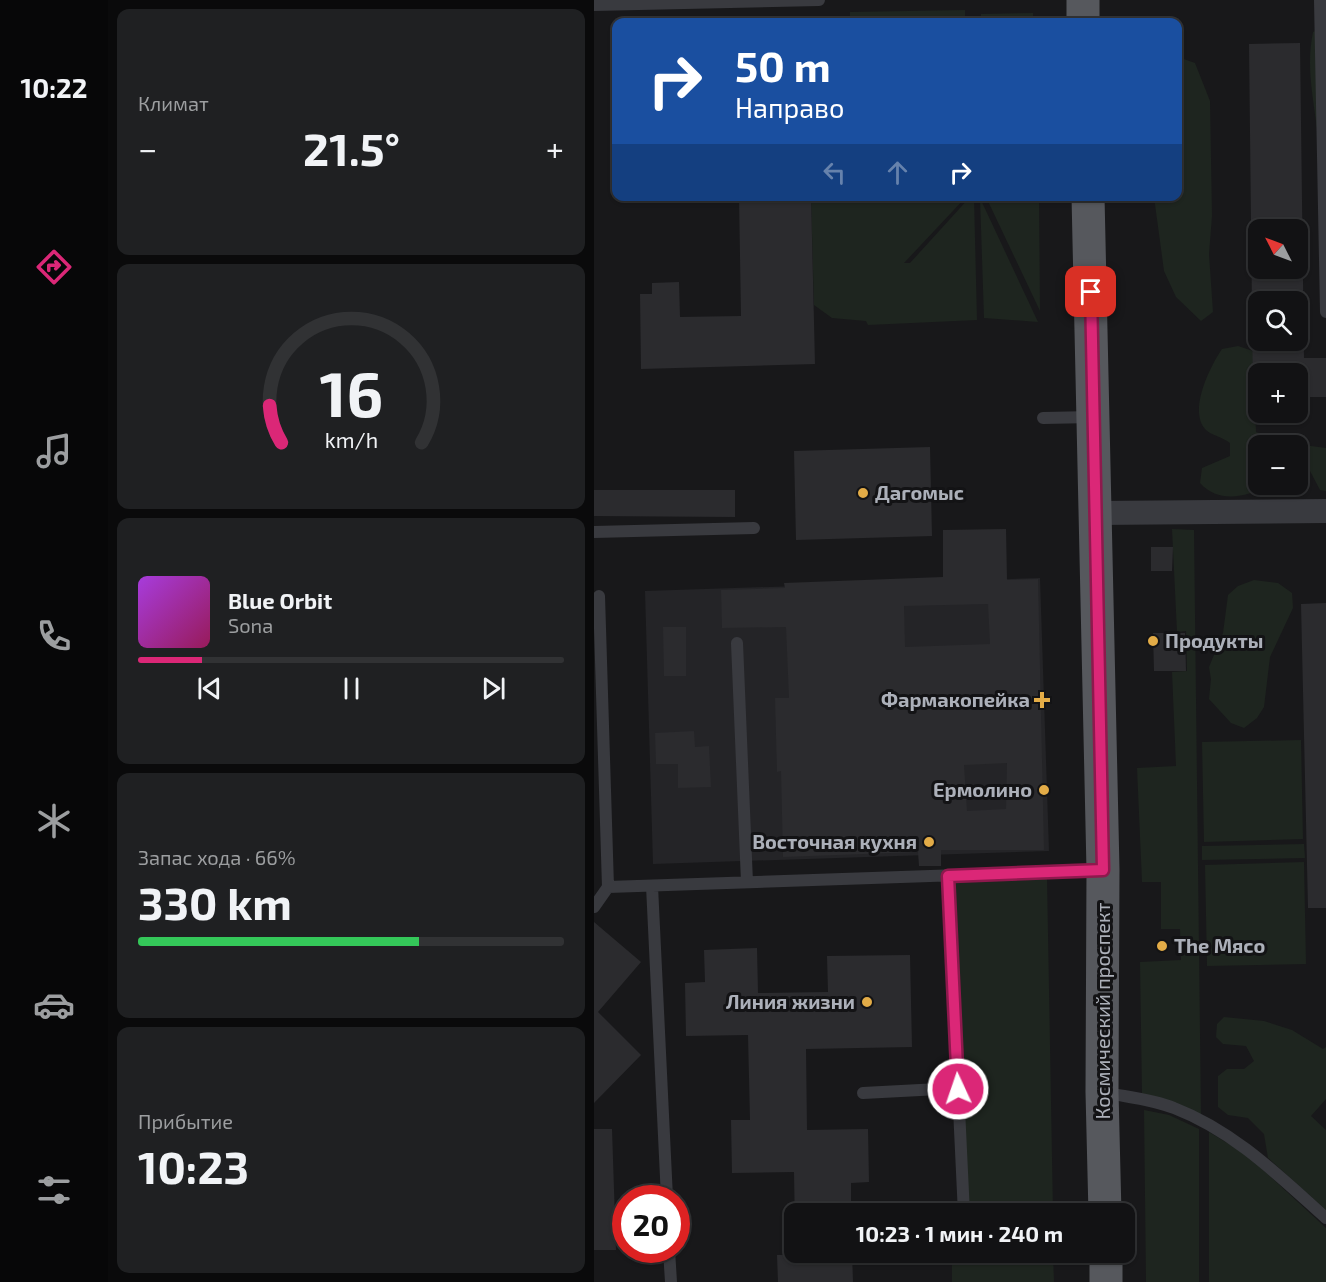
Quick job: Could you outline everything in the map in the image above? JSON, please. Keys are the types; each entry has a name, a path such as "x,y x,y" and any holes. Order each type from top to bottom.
{"main road":[{"path":"1083,0 1083,18"},
{"name":"Космический проспект","path":"1088,201 1097,513 1103,870 1102,1092 1105,1203"},
{"path":"1106,1263 1106,1282"}],"street":[{"path":"1097,513 1326,511"}],"lane":[{"path":"594,5 819,0"},
{"path":"1320,0 1326,312"},
{"path":"1043,418 1094,417"},
{"path":"594,532 754,528"},
{"path":"594,907 608,887 599,596"},
{"path":"737,643 747,882"},
{"path":"608,887 1103,870"},
{"path":"948,876 963,1203"},
{"path":"652,886 666,1185"},
{"path":"863,1093 958,1089"},
{"path":"1102,1092 1172,1107 1204,1121 1250,1150 1326,1218"},
{"path":"670,1263 671,1282"}],"shaded area":[{"path":"965,10 965,18 850,18 850,12"},
{"path":"1033,13 1033,18 981,18 981,14"},
{"path":"1326,26 1317,129 1311,81 1311,45 1313,32"},
{"path":"1182,58 1195,63 1210,101 1212,216 1209,254 1213,312 1201,321 1176,297 1164,271 1155,201 1182,201"},
{"path":"811,201 962,201 904,263 910,263 966,201 974,201 977,320 868,325 866,321 832,318 814,305"},
{"path":"980,201 1038,322 984,318"},
{"path":"988,201 1039,201 1040,311"},
{"path":"1238,346 1253,351 1253,363 1248,363 1248,423 1256,423 1256,432 1264,435 1248,435 1248,494 1243,495 1216,494 1200,483 1202,468 1230,456 1230,443 1205,429 1200,421 1199,411 1207,376 1222,349"},
{"path":"1308,446 1326,448 1326,491 1320,490 1308,471"},
{"path":"1172,529 1194,530 1201,1117 1142,1095 1140,962 1181,960 1180,929 1161,929 1161,882 1142,882 1137,768 1176,766 1172,672 1187,671 1186,631 1177,632"},
{"path":"1040,578 1049,851 653,864 645,591"},
{"path":"1254,580 1278,583 1292,593 1293,608 1270,657 1264,707 1257,718 1244,728 1231,723 1209,699 1211,679 1209,667 1223,633 1228,595 1238,586"},
{"path":"1301,740 1303,839 1204,842 1202,742"},
{"path":"1304,844 1305,858 1202,860 1202,846"},
{"path":"1304,862 1306,964 1207,966 1205,865"},
{"path":"1047,877 1053,1203 967,1203 952,879"},
{"path":"1224,1017 1264,1021 1292,1030 1323,1049 1326,1047 1326,1099 1311,1116 1326,1130 1326,1210 1268,1158 1264,1134 1248,1118 1228,1115 1218,1107 1218,1076 1227,1069 1244,1069 1254,1061 1246,1046 1223,1044 1216,1037 1217,1024"},
{"path":"1144,1110 1169,1115 1199,1129 1199,1282 1146,1282"},
{"path":"1209,1132 1247,1155 1326,1228 1326,1282 1209,1282"},
{"path":"952,1263 1053,1263 1054,1282 952,1282"}],"building":[{"path":"1300,43 1302,219 1251,219 1249,44"},
{"path":"739,201 811,201 815,364 641,369 640,294 652,294 652,283 679,282 680,317 741,316"},
{"path":"1252,279 1303,279 1303,291 1252,291"},
{"path":"1252,351 1304,351 1304,358 1326,358 1326,397 1308,397 1308,363 1253,363"},
{"name":"Дагомыс","path":"930,447 932,536 796,540 794,451"},
{"path":"594,490 735,490 735,517 594,516"},
{"path":"1006,529 1007,580 1038,579 1044,850 941,850 941,866 919,866 918,852 783,857 781,771 777,772 775,698 789,698 786,627 722,628 721,590 785,588 784,583 943,577 943,530","holes":["988,604 990,644 905,647 904,606","1007,763 1006,809 967,811 964,765"]},
{"path":"1151,547 1173,547 1172,571 1151,571"},
{"path":"1326,603 1326,908 1308,908 1301,604"},
{"path":"663,627 686,627 686,676 664,676"},
{"path":"1153,633 1185,633 1186,671 1154,671"},
{"path":"694,731 695,747 709,746 711,787 678,788 678,764 656,764 655,733"},
{"path":"594,922 641,962 598,1012 641,1055 594,1103"},
{"path":"757,948 758,993 828,992 827,956 910,955 912,1047 806,1049 807,1130 868,1129 869,1182 851,1183 851,1203 795,1203 794,1172 732,1173 731,1120 750,1120 748,1035 686,1036 685,983 705,982 704,950"},
{"path":"594,1129 612,1129 614,1185 612,1185 612,1250 594,1250"},
{"path":"777,1255 784,1255 784,1263 852,1263 853,1282 778,1282"}],"place":[{"name":"Дагомыс","path":"863,493"},
{"name":"Продукты","path":"1153,641"},
{"name":"Фармакопейка","path":"1042,700"},
{"name":"Ермолино","path":"1044,790"},
{"name":"Восточная кухня","path":"929,842"},
{"name":"The Мясо","path":"1162,946"},
{"name":"Линия жизни","path":"867,1002"}],"route":[{"path":"958,1089 948,876 1103,870 1091,292"}]}
